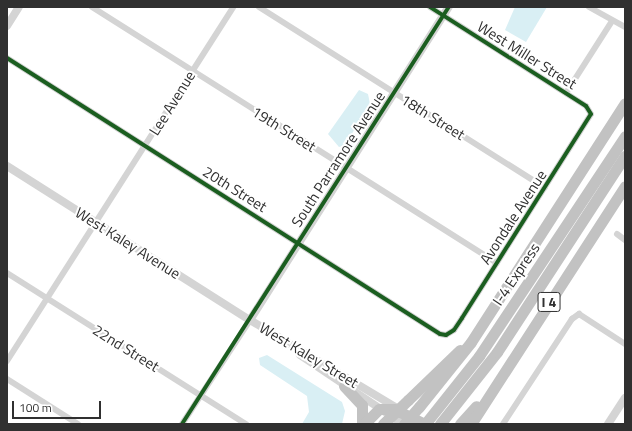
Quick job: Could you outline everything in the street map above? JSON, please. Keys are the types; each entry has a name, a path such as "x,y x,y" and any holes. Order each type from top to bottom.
{"highway":[{"path":"404,424 471,342 625,103"},
{"name":"I-4 Express","path":"423,423 433,415 479,356 625,136"},
{"name":"I-4 Express","path":"441,423 497,352 625,156"},
{"name":"I 4","path":"460,424 518,349 625,186"},
{"path":"383,424 448,359 471,342"},
{"path":"471,424 518,349"},
{"path":"344,386 362,405 363,424"},
{"path":"363,424 379,409 394,409 423,423"}],"street":[{"path":"7,26 19,7"},
{"name":"19th Street","path":"92,7 497,264"},
{"name":"Lee Avenue","path":"7,361 233,7"},
{"name":"18th Street","path":"259,7 545,188"},
{"name":"West Miller Street","path":"430,7 566,93 590,112"},
{"name":"South Parramore Avenue","path":"182,424 449,7"},
{"path":"589,7 612,22 625,27"},
{"path":"566,93 612,22"},
{"name":"20th Street","path":"7,58 440,334 451,333"},
{"name":"Avondale Avenue","path":"451,333 587,124 590,112"},
{"name":"West Kaley Avenue","path":"7,166 250,320"},
{"path":"617,234 625,240"},
{"name":"22nd Street","path":"7,273 246,424"},
{"path":"503,424 565,326 579,314 625,344"},
{"name":"West Kaley Street","path":"250,320 344,386 404,424"},
{"name":"West Kaley Street","path":"250,320 423,423"},
{"path":"7,379 78,424"},
{"path":"608,424 625,398"}],"shaded area":[{"path":"515,7 547,7 526,42 505,30"},
{"path":"359,90 368,94 370,104 345,145 339,147 328,134"},
{"path":"267,355 342,402 345,411 342,424 302,424 309,412 307,396 260,365 259,358"}],"cycle path":[{"path":"7,58 440,334 446,335 454,330 462,318 591,114 586,106 430,7"},
{"path":"182,424 449,7"}]}
